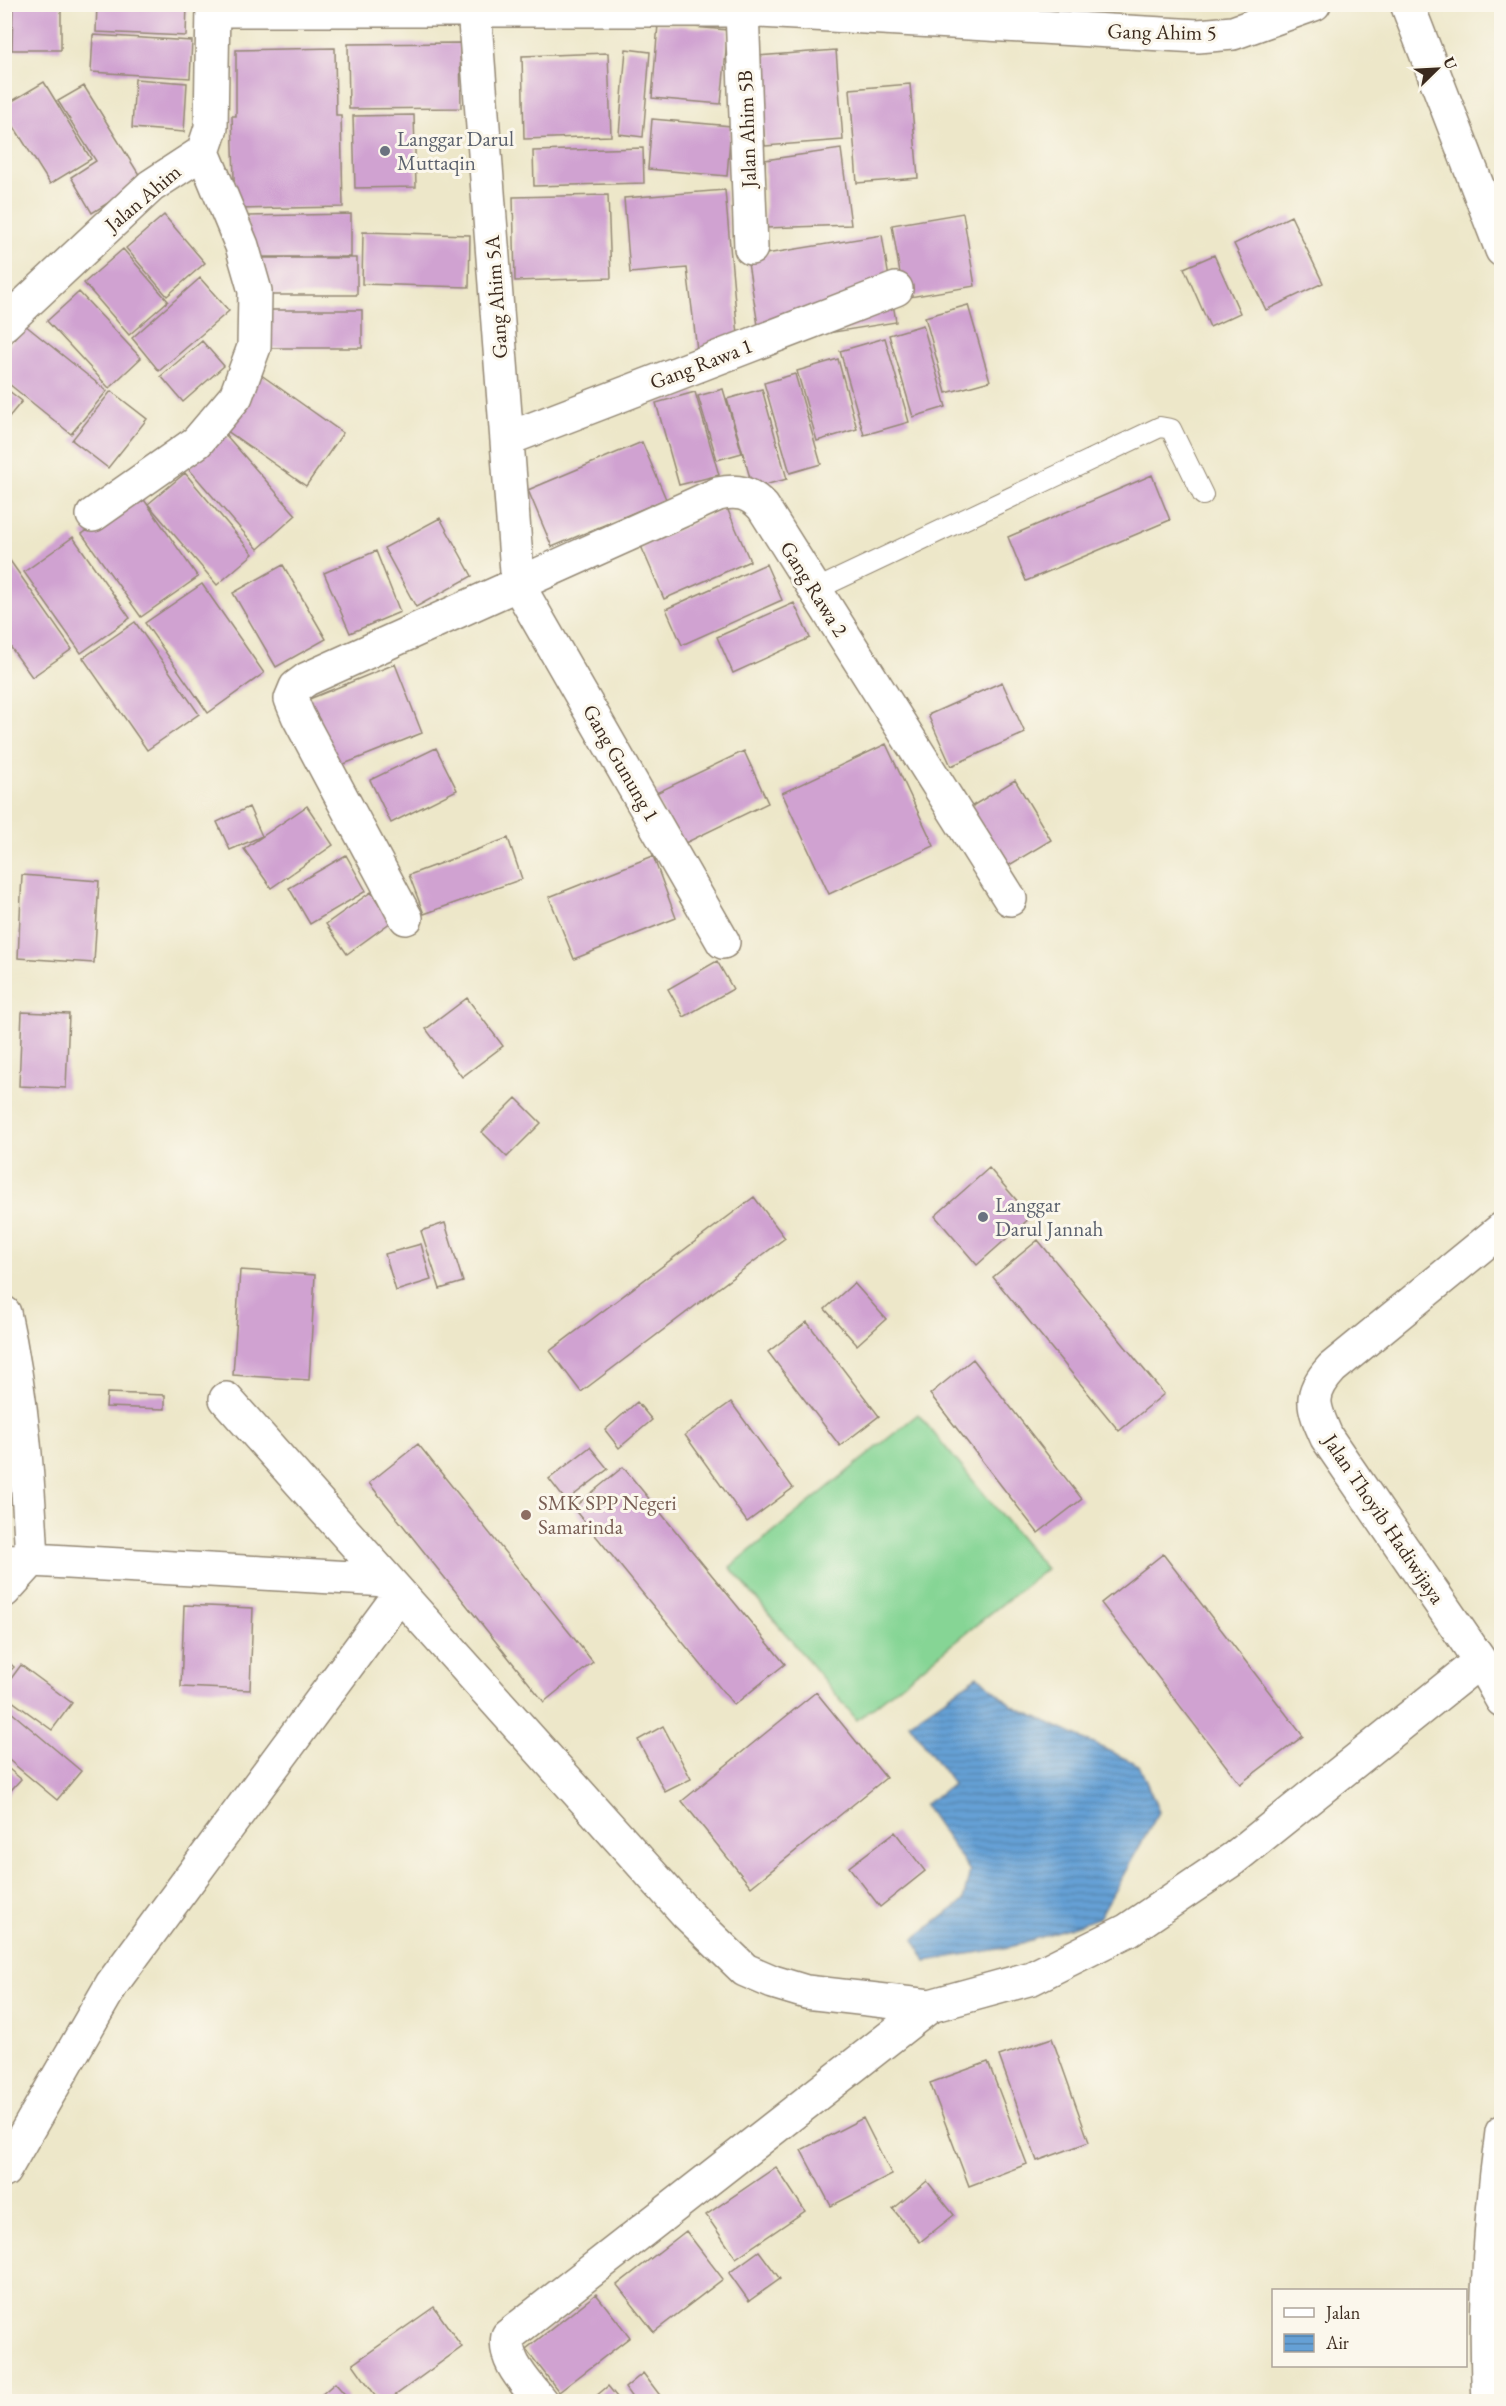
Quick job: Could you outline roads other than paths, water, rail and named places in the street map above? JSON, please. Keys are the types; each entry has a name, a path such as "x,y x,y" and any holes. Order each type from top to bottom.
{"street":[{"name":"Gang Ahim 5","path":"213,7 742,10 1198,36 1233,33 1314,4"},
{"path":"1407,4 1502,250"},
{"name":"Jalan Ahim","path":"4,324 151,186 203,152 211,128 213,7"},
{"name":"Gang Ahim 5A","path":"474,9 518,585"},
{"name":"Jalan Ahim 5B","path":"742,10 751,248"},
{"path":"93,515 197,442 236,396 254,346 255,291 243,246 203,152"},
{"name":"Gang Rawa 1","path":"507,439 896,289"},
{"name":"Gang Rawa 2","path":"406,918 298,716 291,699 296,687 307,679 718,494 730,492 744,492 756,499 763,507 1010,899"},
{"name":"Gang Gunung 1","path":"518,585 723,942"},
{"name":"Jalan Thoyib Hadiwijaya","path":"1502,1229 1332,1368 1322,1378 1314,1396 1318,1416 1327,1438 1480,1661 1502,1700"},
{"path":"4,1312 17,1380 28,1477 18,1560 4,1592"},
{"path":"226,1399 687,1914 745,1970 806,1992 930,2006 1032,1978 1128,1930 1233,1859 1480,1661"},
{"path":"18,1560 393,1587"},
{"path":"4,2171 112,1984 393,1587"},
{"path":"541,2402 512,2362 505,2348 508,2336 930,2006"},
{"path":"1490,2402 1486,2349 1489,2271 1496,2173 1502,2132"}],"lane":[{"path":"815,590 1160,427 1171,429 1203,495"}],"water":[{"path":"978,1676 1013,1706 1139,1765 1159,1812 1099,1918 1010,1947 926,1961 914,1939 963,1901 970,1871 924,1805 953,1784 909,1723"}],"place":[{"name":"Langgar Darul Muttaqin","path":"385,151"},
{"name":"Langgar Darul Jannah","path":"983,1217"},
{"name":"SMK SPP Negeri Samarinda","path":"526,1515"}]}
